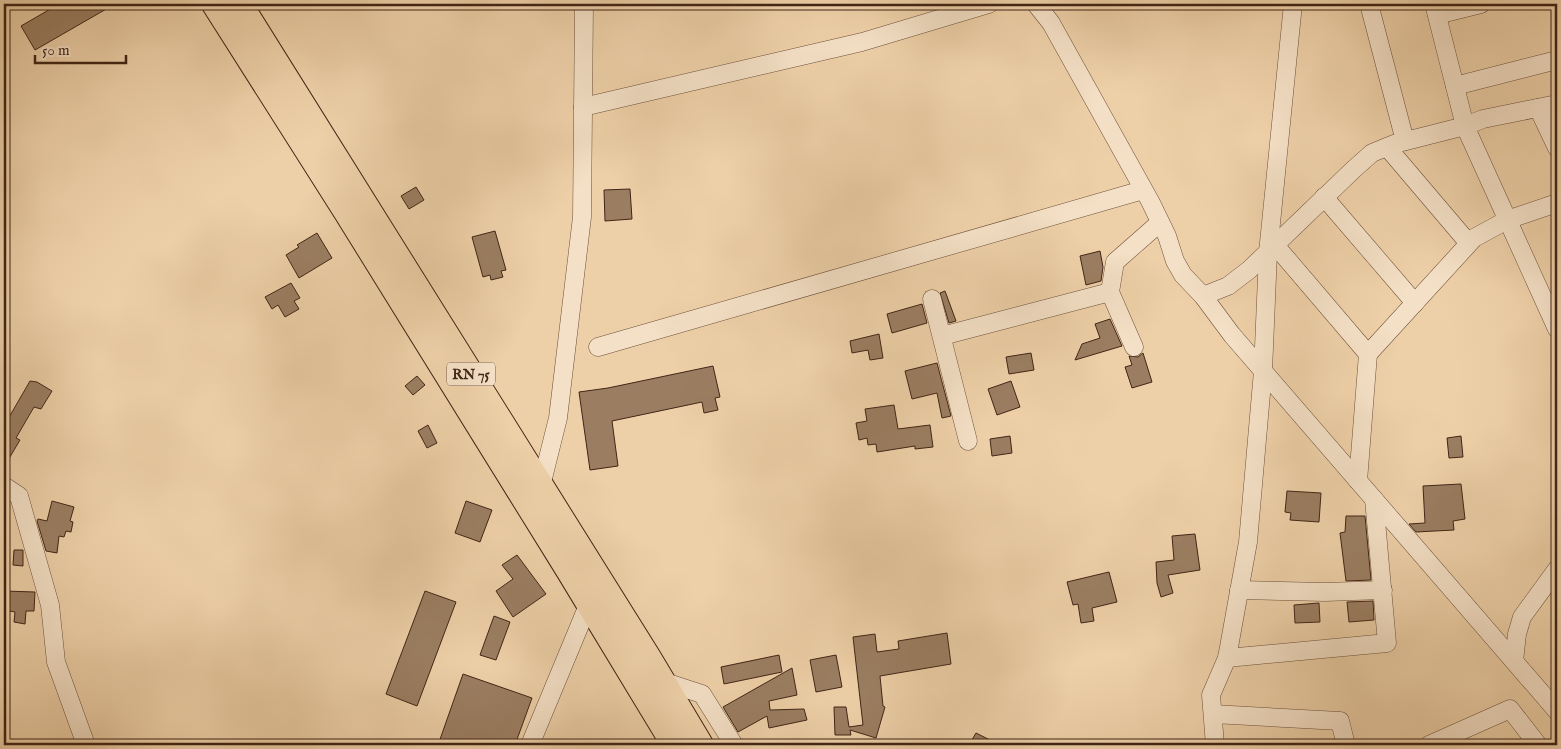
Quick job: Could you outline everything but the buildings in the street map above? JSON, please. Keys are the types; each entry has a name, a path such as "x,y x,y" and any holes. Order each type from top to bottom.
{"highway":[{"name":"RN 75","path":"215,4 347,212 533,493 662,680 700,745"},
{"name":"RN 75","path":"240,4 533,493 589,603 675,745"}],"street":[{"path":"533,493 558,418 582,217 584,4"},
{"path":"584,107 862,42 989,4"},
{"path":"1036,4 1051,23 1143,190 1167,236 1175,261 1183,275 1203,296 1232,335 1557,711"},
{"path":"1215,745 1212,695 1227,658 1248,542 1263,371 1271,249 1294,4"},
{"path":"1369,4 1405,141"},
{"path":"1481,4 1435,9 1465,126 1557,329"},
{"path":"1455,86 1557,60"},
{"path":"1203,296 1228,286 1249,270 1372,153 1405,141 1483,120 1557,104"},
{"path":"1538,108 1557,148"},
{"path":"1387,147 1466,240"},
{"path":"598,347 1143,190"},
{"path":"1324,197 1415,303"},
{"path":"1358,481 1368,354 1474,238 1507,220 1557,203"},
{"path":"1134,347 1110,292 1115,262 1156,226"},
{"path":"1271,249 1368,354"},
{"path":"942,336 1110,292"},
{"path":"932,299 968,441"},
{"path":"4,486 19,496 50,605 56,662 86,745"},
{"path":"1227,658 1387,643 1374,499"},
{"path":"1514,661 1516,634 1522,617 1557,569"},
{"path":"1239,590 1325,592 1382,590"},
{"path":"530,745 589,603"},
{"path":"662,680 702,694 734,745"},
{"path":"1430,745 1510,708 1538,745"},
{"path":"1213,714 1340,720 1346,745"}]}
